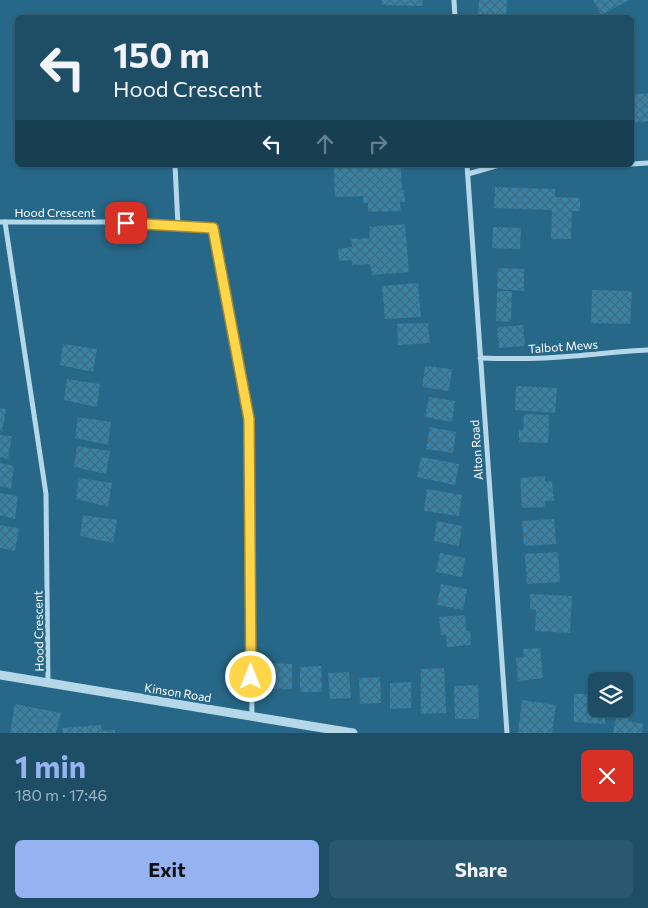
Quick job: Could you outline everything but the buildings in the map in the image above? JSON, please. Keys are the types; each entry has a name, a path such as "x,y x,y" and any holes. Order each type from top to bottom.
{"street":[{"path":"454,0 456,15"},
{"path":"634,164 648,163"},
{"path":"175,167 178,226"},
{"name":"Alton Road","path":"467,167 506,733"},
{"path":"468,174 492,167"},
{"name":"Hood Crescent","path":"48,683 46,494 2,222 108,222 213,228 249,419 252,717"},
{"name":"Talbot Mews","path":"480,358 532,359 648,350"},
{"name":"Kinson Road","path":"0,676 353,733"}],"route":[{"path":"126,223 213,228 249,419 251,677"}]}
